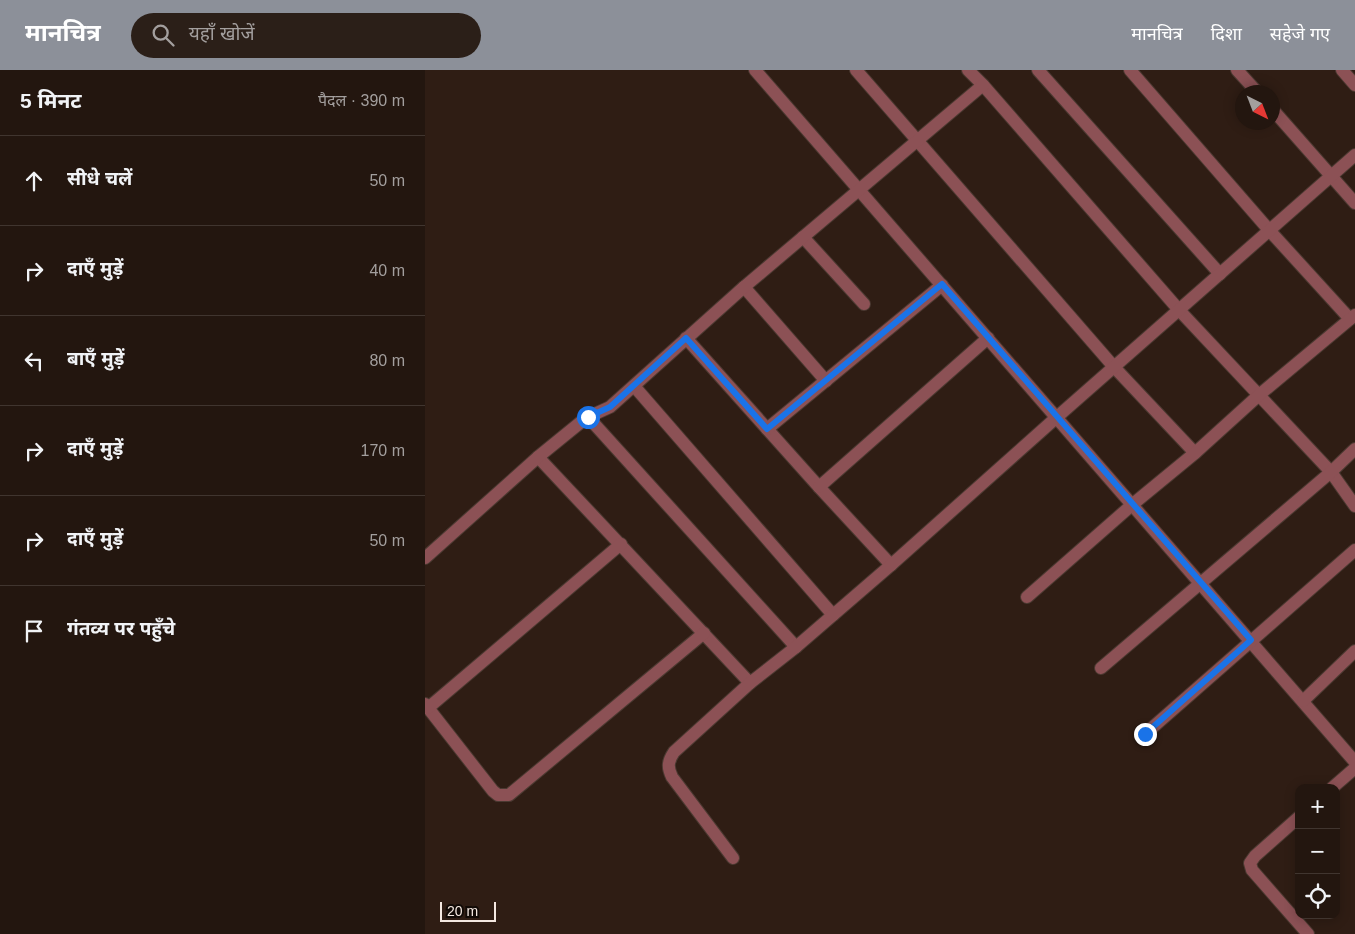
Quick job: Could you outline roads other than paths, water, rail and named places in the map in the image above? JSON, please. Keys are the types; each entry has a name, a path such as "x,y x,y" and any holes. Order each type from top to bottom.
{"street":[{"path":"755,70 1355,762"},
{"path":"856,70 1114,367 1195,453"},
{"path":"968,70 1179,310 1331,472 1355,506"},
{"path":"1038,70 1219,274"},
{"path":"1027,598 1133,504 1195,453 1259,395 1352,317 1269,230 1130,70"},
{"path":"1237,70 1251,85"},
{"path":"1342,70 1355,85"},
{"path":"425,558 538,457 588,417 610,407 744,287 983,85"},
{"path":"1280,118 1355,203"},
{"path":"733,858 672,777 668,768 670,758 674,752 750,683 796,647 891,565 1355,155"},
{"path":"803,237 864,304"},
{"path":"767,429 942,284"},
{"path":"744,287 826,380"},
{"path":"686,338 891,565"},
{"path":"819,487 988,338"},
{"path":"634,386 833,615"},
{"path":"588,417 796,647"},
{"path":"1101,668 1355,450"},
{"path":"538,457 750,683"},
{"path":"621,544 427,706 493,791 498,795 509,796 704,633"},
{"path":"1145,734 1355,550"},
{"path":"1303,701 1355,651"},
{"path":"1337,784 1355,768"},
{"path":"1295,821 1255,856 1250,863 1252,870 1308,934"}]}
